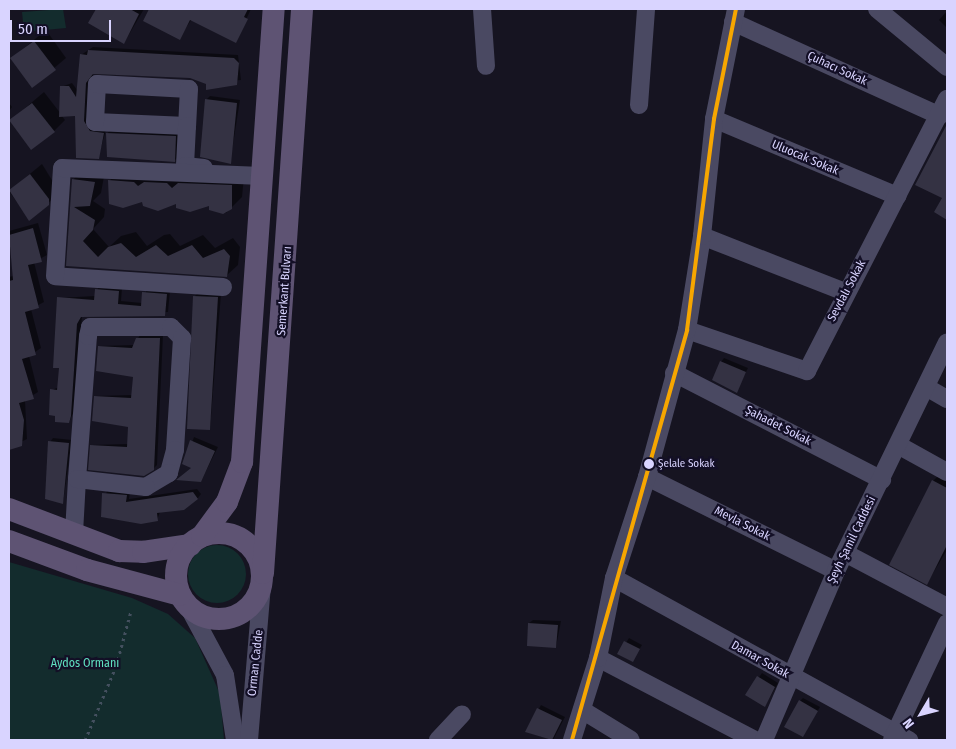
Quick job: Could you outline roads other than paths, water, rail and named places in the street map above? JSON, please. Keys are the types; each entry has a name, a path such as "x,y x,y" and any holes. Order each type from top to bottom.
{"main road":[{"path":"184,601 177,568 196,540 227,502 242,462 274,9"},
{"name":"Semerkant Bulvarı","path":"262,579 302,9"},
{"path":"9,509 120,551 196,540 215,533 242,539 256,554 262,579 253,604 238,616 211,619 184,601 87,570 9,541"}],"street":[{"path":"482,9 486,66"},
{"path":"640,105 646,9"},
{"path":"877,9 947,67"},
{"path":"572,740 598,658 614,578 647,477 687,330 702,236 714,119 735,15"},
{"name":"Çuhacı Sokak","path":"735,15 940,116"},
{"path":"187,126 95,122 97,84 189,88 185,166 263,175"},
{"name":"Sevdalı Sokak","path":"687,330 807,371 845,292 940,116 947,98"},
{"name":"Uluocak Sokak","path":"714,119 897,196"},
{"path":"223,287 55,276 62,168 263,175"},
{"path":"702,236 845,292"},
{"path":"74,533 78,479 90,327 171,327 182,338 175,450 169,473 146,487 78,479"},
{"name":"Şeyh Şamil Caddesi","path":"764,740 836,571 882,480 947,342"},
{"name":"Şahadet Sokak","path":"674,373 882,480"},
{"path":"926,387 947,399"},
{"path":"898,444 947,472"},
{"name":"Mevla Sokak","path":"647,477 836,571"},
{"path":"845,553 947,607"},
{"name":"Damar Sokak","path":"614,578 899,738"},
{"name":"Orman Cadde","path":"249,740 262,579"},
{"name":"Orman Cadde","path":"184,601 225,675 235,740"},
{"path":"899,738 947,623"},
{"path":"598,658 755,740"},
{"path":"582,710 631,740"},
{"path":"438,740 462,714"}],"place":[{"name":"Şelale Sokak","path":"649,464"}],"park label":[{"name":"Aydos Ormanı","path":"85,664"}]}
